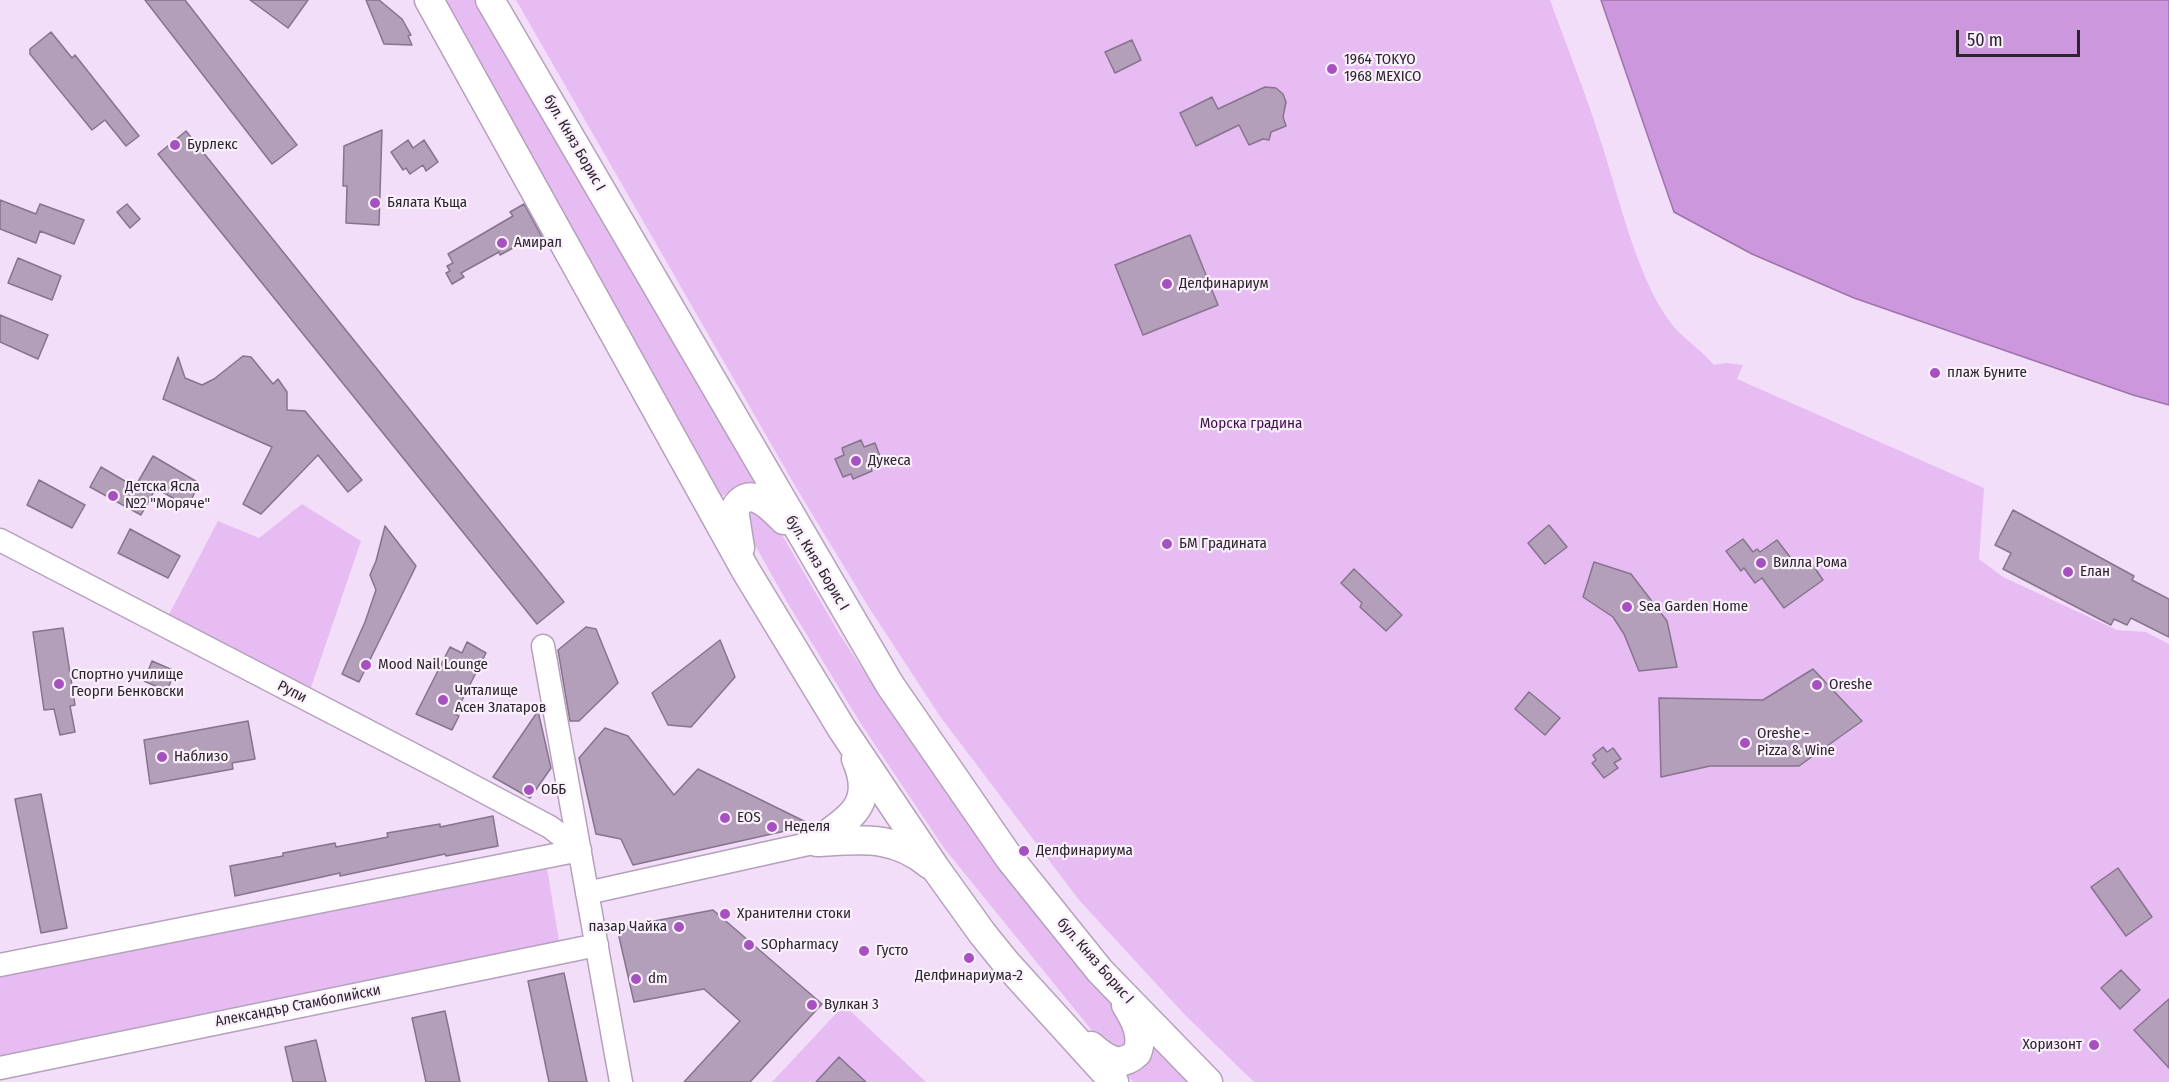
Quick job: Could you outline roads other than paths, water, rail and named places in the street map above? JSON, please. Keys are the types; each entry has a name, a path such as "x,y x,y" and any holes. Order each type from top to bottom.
{"main road":[{"path":"429,0 746,571 842,729 936,869 1006,964 1114,1082"},
{"name":"бул. Княз Борис I","path":"490,0 890,685 1010,859 1101,971 1208,1082"},
{"path":"746,571 734,519 734,510 742,499 750,496 767,503 804,541"},
{"path":"817,842 855,813 863,793 860,768 842,729"},
{"path":"817,842 871,840 893,842 918,855 936,869"},
{"path":"1050,1011 1103,1057 1118,1062 1132,1058 1139,1048 1138,1029 1125,1004 1101,971"}],"street":[{"name":"Рупи","path":"0,540 550,827 579,850"},
{"path":"543,646 621,1082"},
{"path":"587,893 817,842"},
{"path":"0,965 579,850"},
{"name":"Александър Стамболийски","path":"0,1068 597,945"}],"place":[{"name":"1964 TOKYO 1968 MEXICO","path":"1332,69"},
{"name":"Бурлекс","path":"175,145"},
{"name":"Бялата Къща","path":"375,203"},
{"name":"Амирал","path":"502,243"},
{"name":"Делфинариум","path":"1167,284"},
{"name":"плаж Буните","path":"1935,373"},
{"name":"Дукеса","path":"856,461"},
{"name":"Детска Ясла №2 \"Моряче\"","path":"113,496"},
{"name":"БМ Градината","path":"1167,544"},
{"name":"Вилла Рома","path":"1761,563"},
{"name":"Елан","path":"2068,572"},
{"name":"Sea Garden Home","path":"1627,607"},
{"name":"Mood Nail Lounge","path":"366,665"},
{"name":"Спортно училище Георги Бенковски","path":"59,684"},
{"name":"Oreshe","path":"1817,685"},
{"name":"Читалище Асен Златаров","path":"443,700"},
{"name":"Oreshe - Pizza & Wine","path":"1745,743"},
{"name":"Наблизо","path":"162,757"},
{"name":"ОББ","path":"529,790"},
{"name":"EOS","path":"725,818"},
{"name":"Неделя","path":"772,827"},
{"name":"Делфинариума","path":"1024,851"},
{"name":"Хранителни стоки","path":"725,914"},
{"name":"пазар Чайка","path":"679,927"},
{"name":"SOpharmacy","path":"749,945"},
{"name":"Густо","path":"864,951"},
{"name":"Делфинариума-2","path":"969,958"},
{"name":"dm","path":"636,979"},
{"name":"Вулкан 3","path":"812,1005"},
{"name":"Хоризонт","path":"2094,1045"}],"park label":[{"name":"Морска градина","path":"1251,424"}]}
